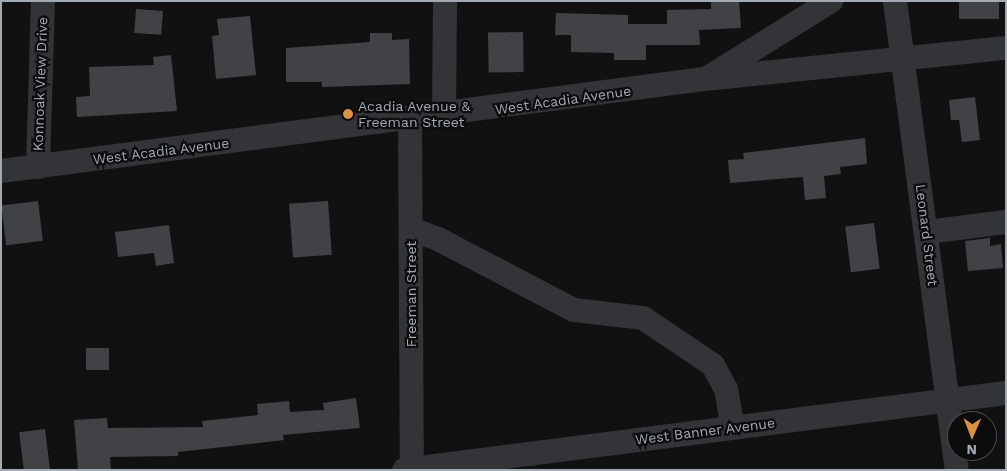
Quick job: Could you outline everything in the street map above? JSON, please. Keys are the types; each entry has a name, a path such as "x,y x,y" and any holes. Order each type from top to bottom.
{"street":[{"name":"Konnoak View Drive","path":"38,167 43,1"},
{"path":"444,116 445,1"},
{"path":"705,79 831,1"},
{"name":"Leonard Street","path":"895,1 905,60 957,470"},
{"name":"West Acadia Avenue","path":"1,171 444,116 705,79 905,60 1006,48"},
{"name":"Freeman Street","path":"408,469 411,229 410,120"},
{"path":"927,232 1006,222"},
{"path":"411,229 438,239 574,310 643,318 713,365 726,389 734,427"},
{"name":"West Banner Avenue","path":"408,469 1006,393"}],"building":[{"path":"711,1 739,1 741,28 699,30 700,45 646,45 646,60 614,60 614,53 571,52 571,35 555,35 556,13 628,15 628,24 667,24 667,10 711,9"},
{"path":"959,1 999,1 999,19 959,19"},
{"path":"136,9 163,11 161,35 134,33"},
{"path":"250,16 256,75 216,79 212,36 219,35 217,19"},
{"path":"523,32 524,72 489,73 488,33"},
{"path":"370,33 392,33 392,40 409,39 410,84 322,87 322,82 286,82 286,48 370,42"},
{"path":"171,55 177,111 77,117 76,97 90,96 89,67 154,65 153,57"},
{"path":"975,97 980,140 962,142 959,120 951,120 949,100"},
{"path":"865,138 867,164 840,167 841,174 824,176 826,198 805,200 803,177 730,183 728,160 744,159 743,153"},
{"path":"38,201 43,241 6,245 1,206"},
{"path":"328,201 332,255 293,258 289,204"},
{"path":"874,223 880,269 851,272 845,227"},
{"path":"169,225 174,263 156,266 154,253 118,257 115,232"},
{"path":"990,238 990,246 1001,244 1003,268 968,271 965,241"},
{"path":"86,348 109,348 109,370 86,370"},
{"path":"356,398 360,428 283,435 284,440 178,452 178,456 110,457 111,470 78,470 74,420 107,418 108,428 203,427 202,421 258,415 257,404 289,401 290,412 324,410 323,403"},
{"path":"45,429 50,470 24,470 19,432"}],"place":[{"name":"Acadia Avenue & Freeman Street","path":"348,114"}]}
